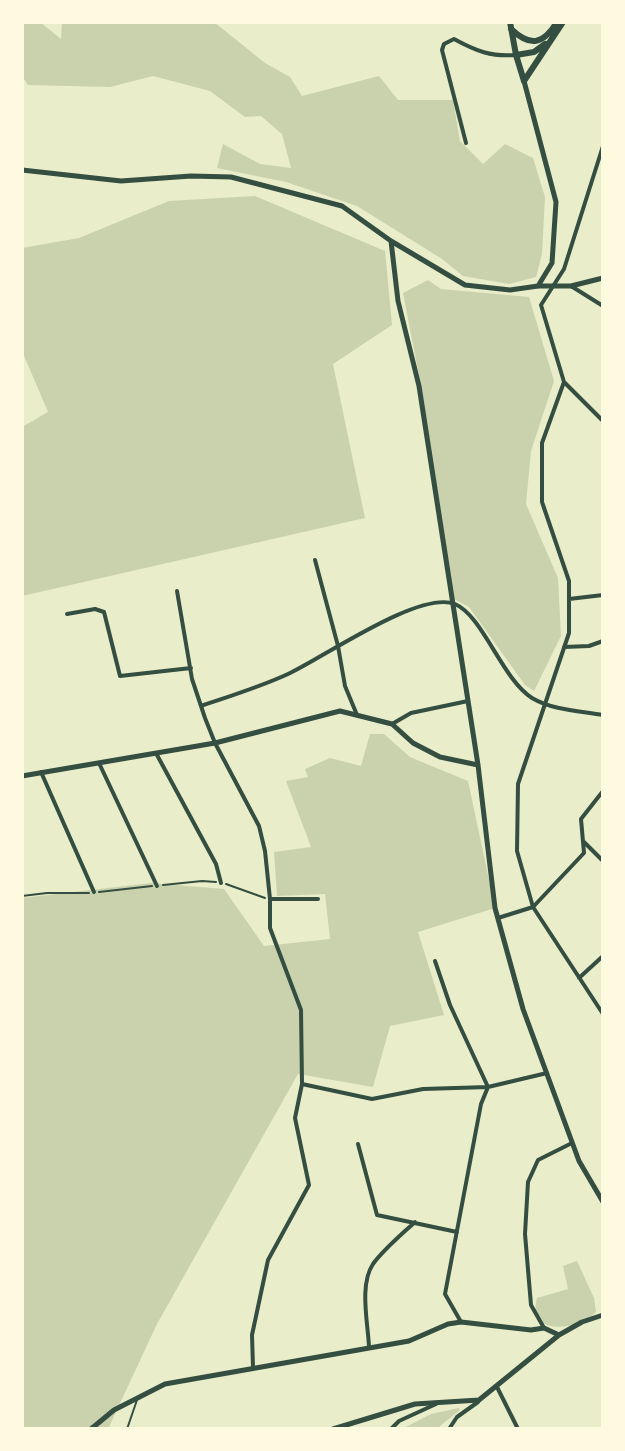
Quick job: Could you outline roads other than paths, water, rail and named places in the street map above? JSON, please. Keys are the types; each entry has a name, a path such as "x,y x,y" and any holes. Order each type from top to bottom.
{"main road":[{"path":"511,26 524,41 534,42 545,37 560,22"},
{"path":"524,81 560,22"},
{"path":"511,26 524,81"},
{"path":"516,55 534,52 548,42"}],"street":[{"path":"466,143 442,50 444,44 454,39 480,53 516,55"},
{"path":"524,81 556,202 552,263 538,286"},
{"path":"603,146 564,269 541,305 564,382 603,421"},
{"path":"22,170 121,181 191,176 231,177 342,206 391,241 465,285 510,290 571,286 603,278"},
{"path":"391,241 398,301 419,386 478,765 484,831 498,918 523,1009 572,1143 603,1202"},
{"path":"571,286 603,306"},
{"path":"564,382 542,443 542,502 569,581 569,633 518,784 517,851 533,907 603,1014"},
{"path":"315,560 338,646 345,686 357,715"},
{"path":"177,591 201,706 215,743 259,826 265,851 270,928 301,1010 302,1084 296,1106 295,1130 309,1185 268,1260 252,1335 253,1367"},
{"path":"569,599 603,595"},
{"path":"201,706 289,674 413,609 436,602 453,603 467,612 528,696 544,704 603,715"},
{"path":"67,614 95,609 104,612 120,676 191,668"},
{"path":"564,647 589,646 603,641"},
{"path":"392,724 411,713 468,701"},
{"path":"22,775 157,755 340,711 392,724 413,743 440,757 478,765"},
{"path":"157,755 216,864 221,883"},
{"path":"99,763 157,886"},
{"path":"41,772 94,892"},
{"path":"498,918 533,907 584,853 581,819 603,791"},
{"path":"584,842 603,861"},
{"path":"270,899 318,899"},
{"path":"579,978 603,956"},
{"path":"435,961 450,1005 488,1087 481,1104 445,1294 461,1322"},
{"path":"302,1084 372,1099 423,1089 488,1087 547,1073"},
{"path":"559,1335 537,1321 531,1305 525,1234 528,1182 538,1160 572,1143"},
{"path":"358,1144 377,1215 457,1232"},
{"path":"595,1189 603,1184"},
{"path":"369,1347 366,1286 369,1273 375,1262 415,1222"},
{"path":"449,1429 457,1417 559,1335 603,1315"},
{"path":"91,1429 138,1395 165,1384 409,1341 448,1324 461,1322 531,1330 544,1328"},
{"path":"497,1387 518,1429"},
{"path":"333,1429 415,1404 479,1400"},
{"path":"391,1429 399,1421 436,1404"}],"lane":[{"path":"127,1429 138,1395"}]}
